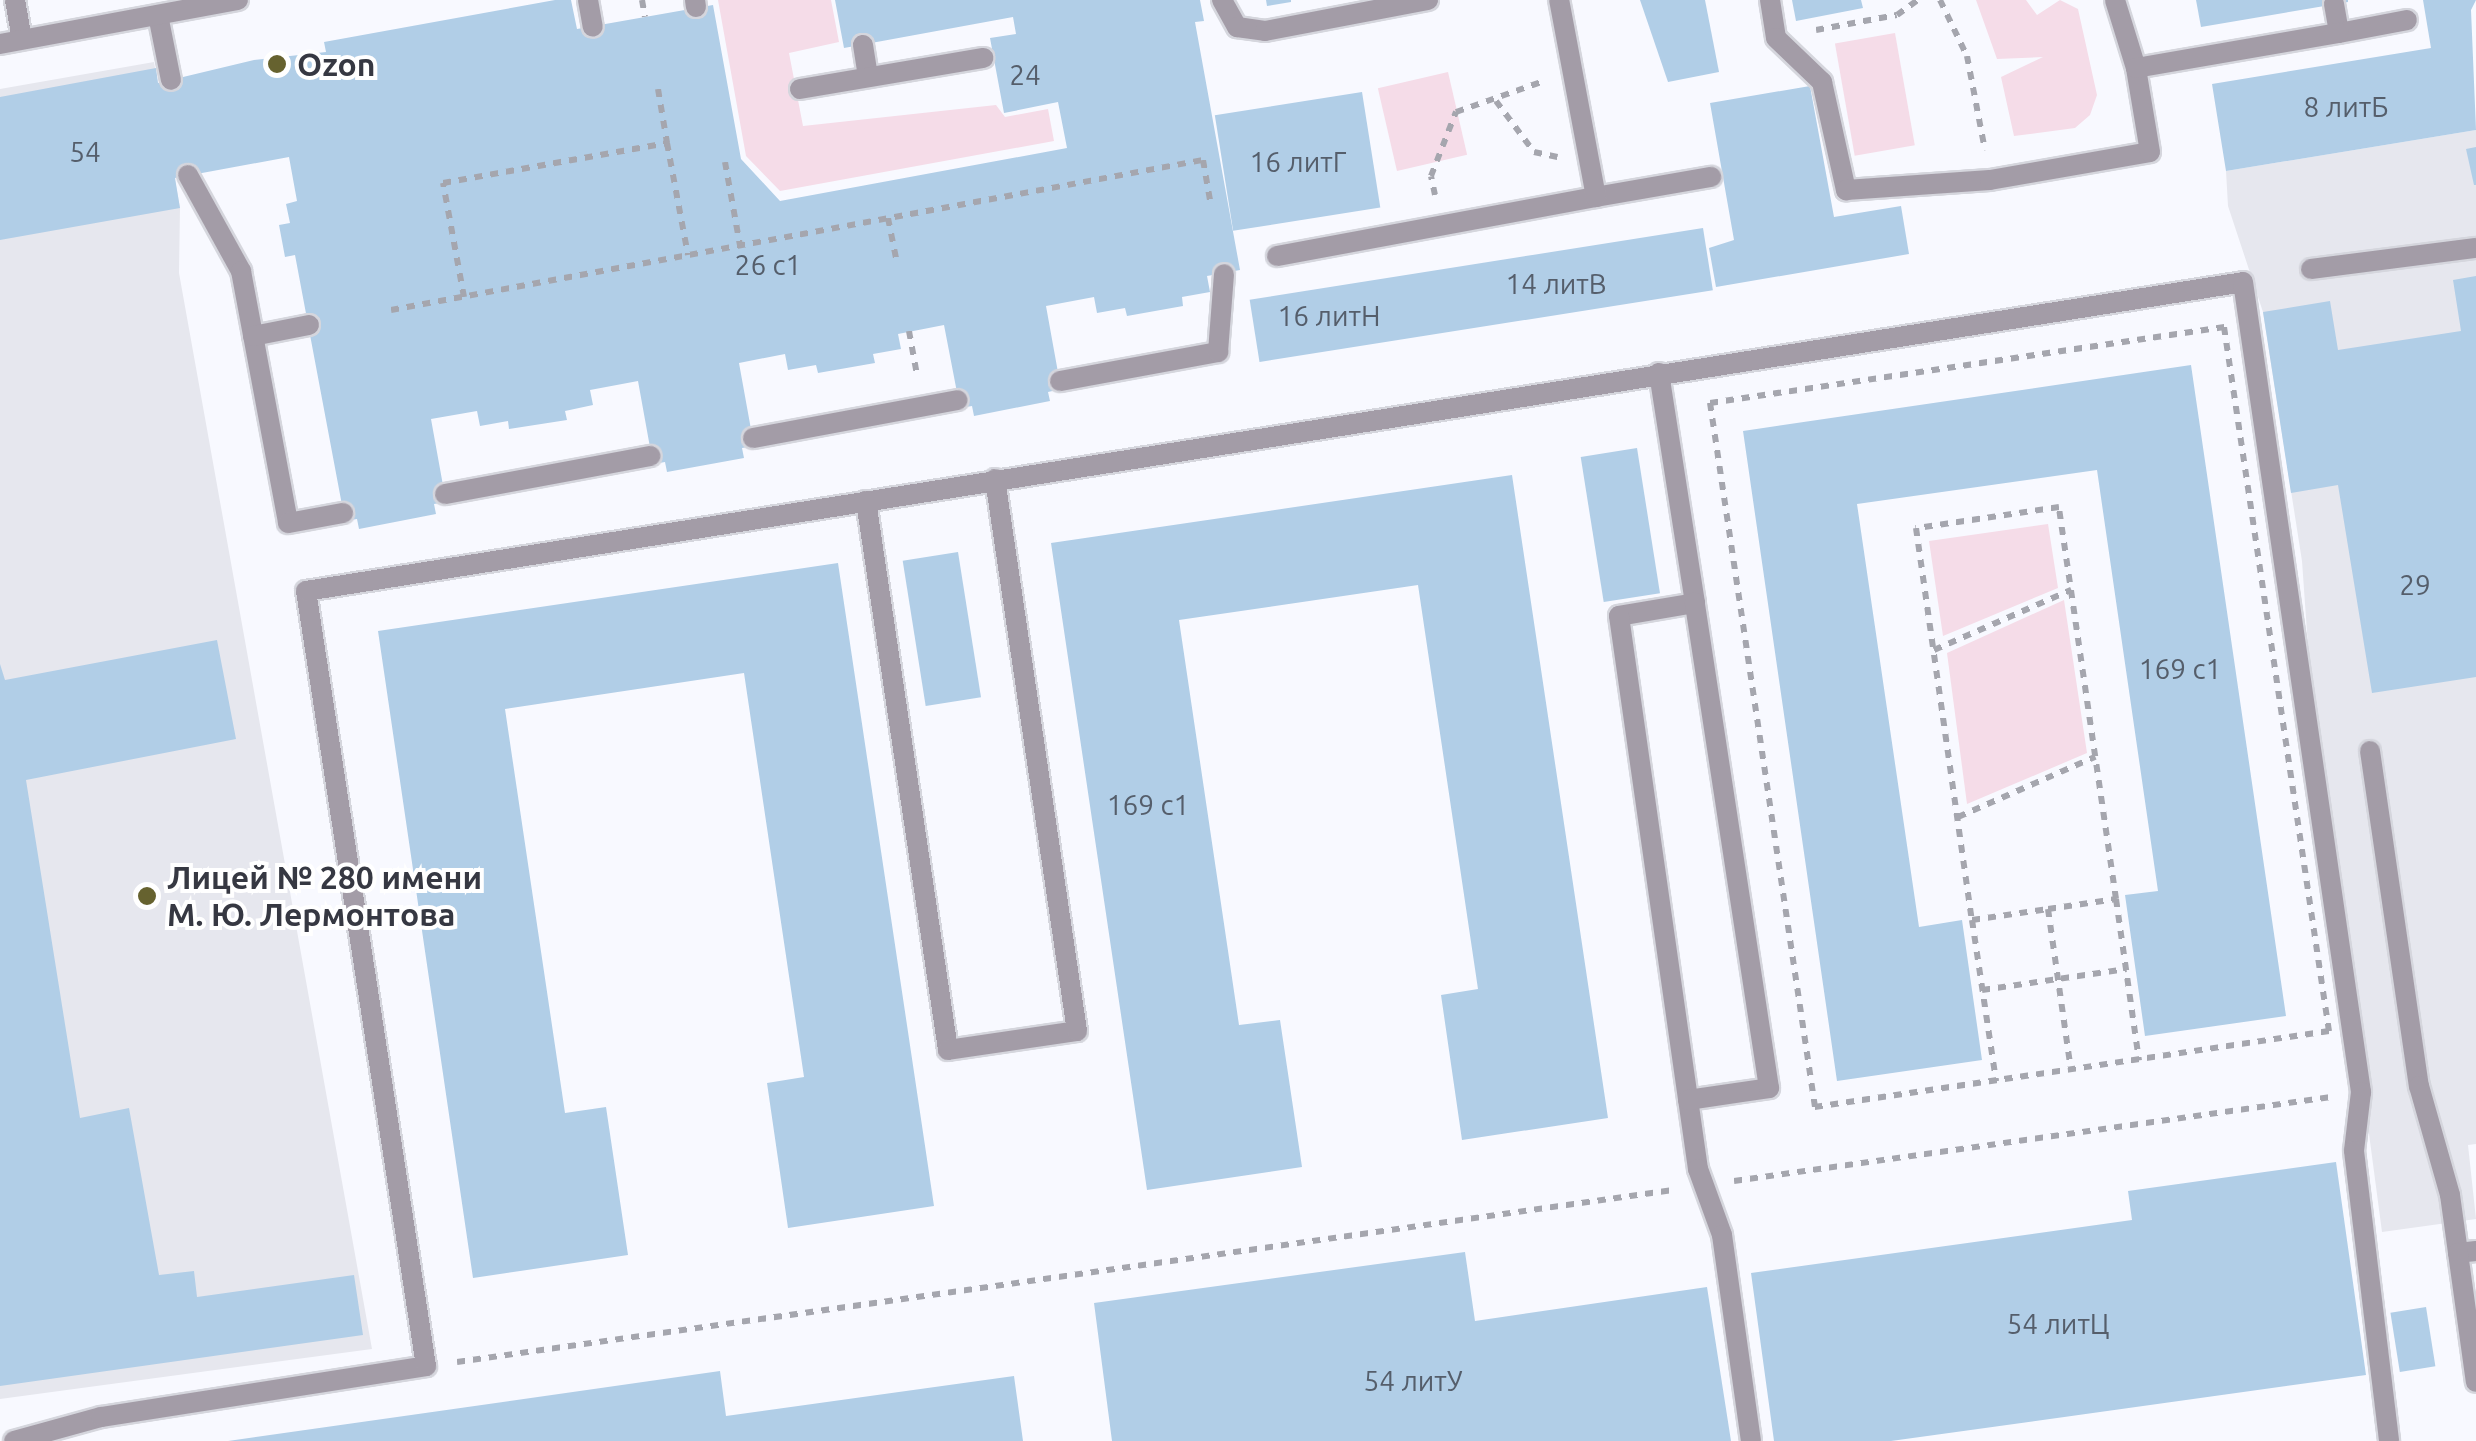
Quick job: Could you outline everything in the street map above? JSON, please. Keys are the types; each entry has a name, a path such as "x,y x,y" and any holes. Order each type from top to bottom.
{"street":[{"path":"15,0 22,40"},
{"path":"0,44 238,0"},
{"path":"588,0 593,27"},
{"path":"1222,0 1236,28 1265,31 1428,0"},
{"path":"1559,0 1596,197"},
{"path":"1770,0 1776,38 1822,82 1846,190 1990,180 2150,152 2136,68 2115,0"},
{"path":"2334,4 2339,33"},
{"path":"158,15 170,80"},
{"path":"2136,68 2406,20"},
{"path":"862,45 868,77"},
{"path":"800,89 982,58"},
{"path":"188,175 241,271 288,523 343,512"},
{"path":"1277,256 1711,177"},
{"path":"2310,269 2476,248"},
{"path":"1060,381 1218,352 1224,274"},
{"path":"14,1441 101,1417 426,1366 306,591 1659,372 2243,282 2360,1092 2354,1151 2388,1441"},
{"path":"253,336 308,325"},
{"path":"1659,372 1769,1088 1688,1100"},
{"path":"753,438 958,400"},
{"path":"444,494 651,456"},
{"path":"866,500 948,1050 1077,1030 995,479"},
{"path":"1696,603 1619,616 1688,1100 1704,1186 1722,1235 1752,1441"},
{"path":"2370,750 2419,1086 2467,1252 2476,1382"}],"path":[{"path":"642,0 645,17"},
{"path":"1776,38 1897,16 1918,0"},
{"path":"1940,0 1967,56 1990,180"},
{"path":"1440,226 1432,176 1456,112 1573,75"},
{"path":"658,89 688,255"},
{"path":"1496,100 1534,152 1553,158 1588,151"},
{"path":"464,297 444,184 667,142"},
{"path":"391,310 1203,160 1211,206"},
{"path":"724,162 740,245"},
{"path":"888,218 897,263"},
{"path":"2224,327 2328,1032 2071,1070 1815,1107 1710,402 2224,327"},
{"path":"909,331 923,406"},
{"path":"1996,1081 1916,528 2060,507 2139,1060"},
{"path":"1934,650 2071,590"},
{"path":"1958,816 2095,757"},
{"path":"1972,920 2116,899"},
{"path":"2048,909 2071,1070"},
{"path":"1982,990 2126,969"},
{"path":"426,1366 2360,1092"}],"shaded area":[{"path":"718,0 831,0 839,42 789,53 803,126 996,105 1005,117 1048,109 1054,141 780,191 746,156"},
{"path":"1976,0 2026,0 2037,15 2060,0 2078,9 2097,95 2090,115 2075,128 2014,136 2001,77 2043,57 1997,59"},
{"path":"1895,33 1915,145 1855,156 1835,44"},
{"name":"Лицей № 280 имени М. Ю. Лермонтова","path":"154,62 180,208 179,273 372,1349 0,1399 0,89"},
{"path":"1448,72 1467,155 1397,171 1378,88"},
{"path":"2476,130 2476,1144 2468,1145 2476,1219 2382,1232 2312,703 2302,561 2263,312 2228,206 2226,171"},
{"path":"2048,524 2058,588 1943,636 1929,541"},
{"path":"2064,600 2087,753 1967,804 1947,653"}],"building":[{"path":"571,0 577,29 713,5 741,159 780,201 1067,148 1058,102 1004,113 990,38 1016,34 1013,17 844,48 835,0 1200,0 1204,21 1195,22 1240,270 1207,276 1210,292 1182,297 1183,306 1127,316 1125,308 1097,313 1094,297 1046,306 1061,389 1048,392 1050,401 974,416 972,406 960,408 944,325 898,334 901,349 873,354 875,363 818,373 816,365 788,370 785,354 739,363 754,446 742,448 744,458 667,472 665,462 653,464 638,381 590,390 593,405 565,411 567,420 509,429 508,421 480,426 477,411 431,419 446,502 434,504 436,514 359,529 357,519 345,521 295,255 285,257 279,225 290,223 286,204 297,201 289,157 175,178 180,208 0,240 0,97 156,68 158,83 254,60 326,52 324,42"},
{"path":"1266,0 1291,0 1291,2 1267,6"},
{"path":"1640,0 1705,0 1719,72 1668,82"},
{"path":"1792,0 1861,0 1863,8 1796,21"},
{"path":"2196,0 2348,0 2348,2 2201,27"},
{"path":"2423,0 2476,0 2471,10 2476,130 2226,171 2212,84 2431,48"},
{"path":"1810,86 1834,217 1901,206 1909,254 1716,287 1709,248 1734,240 1710,103"},
{"path":"1362,92 1380,208 1233,231 1215,115"},
{"path":"2476,147 2476,185 2474,185 2466,149"},
{"path":"1703,228 1713,290 1260,362 1250,300"},
{"path":"2476,276 2476,677 2372,693 2338,485 2291,493 2263,312 2330,301 2338,350 2461,331 2453,280"},
{"path":"2191,365 2286,1016 2145,1036 2125,895 2158,891 2097,470 1857,504 1919,927 1962,920 1982,1060 1837,1081 1743,431"},
{"path":"1637,448 1660,593 1604,602 1581,457"},
{"path":"1512,475 1608,1118 1462,1140 1441,995 1478,989 1418,585 1179,620 1239,1025 1280,1020 1302,1167 1147,1190 1051,543"},
{"path":"958,552 981,697 926,706 903,561"},
{"path":"838,563 934,1206 788,1228 767,1083 804,1077 744,673 505,709 565,1113 606,1107 628,1255 473,1278 378,631"},
{"path":"217,640 236,739 26,780 80,1118 129,1108 159,1275 194,1271 197,1297 354,1275 363,1335 0,1386 0,664 5,680"},
{"path":"2336,1162 2366,1375 1891,1441 1774,1441 1751,1273 2132,1220 2128,1191"},
{"path":"1465,1252 1475,1321 1707,1287 1731,1441 1112,1441 1094,1303"},
{"path":"2426,1307 2435,1366 2400,1372 2390,1313"},
{"path":"720,1371 726,1416 1014,1376 1023,1441 228,1441"}],"place":[{"name":"Ozon","path":"277,64"},
{"name":"Лицей № 280 имени М. Ю. Лермонтова","path":"147,896"}]}
